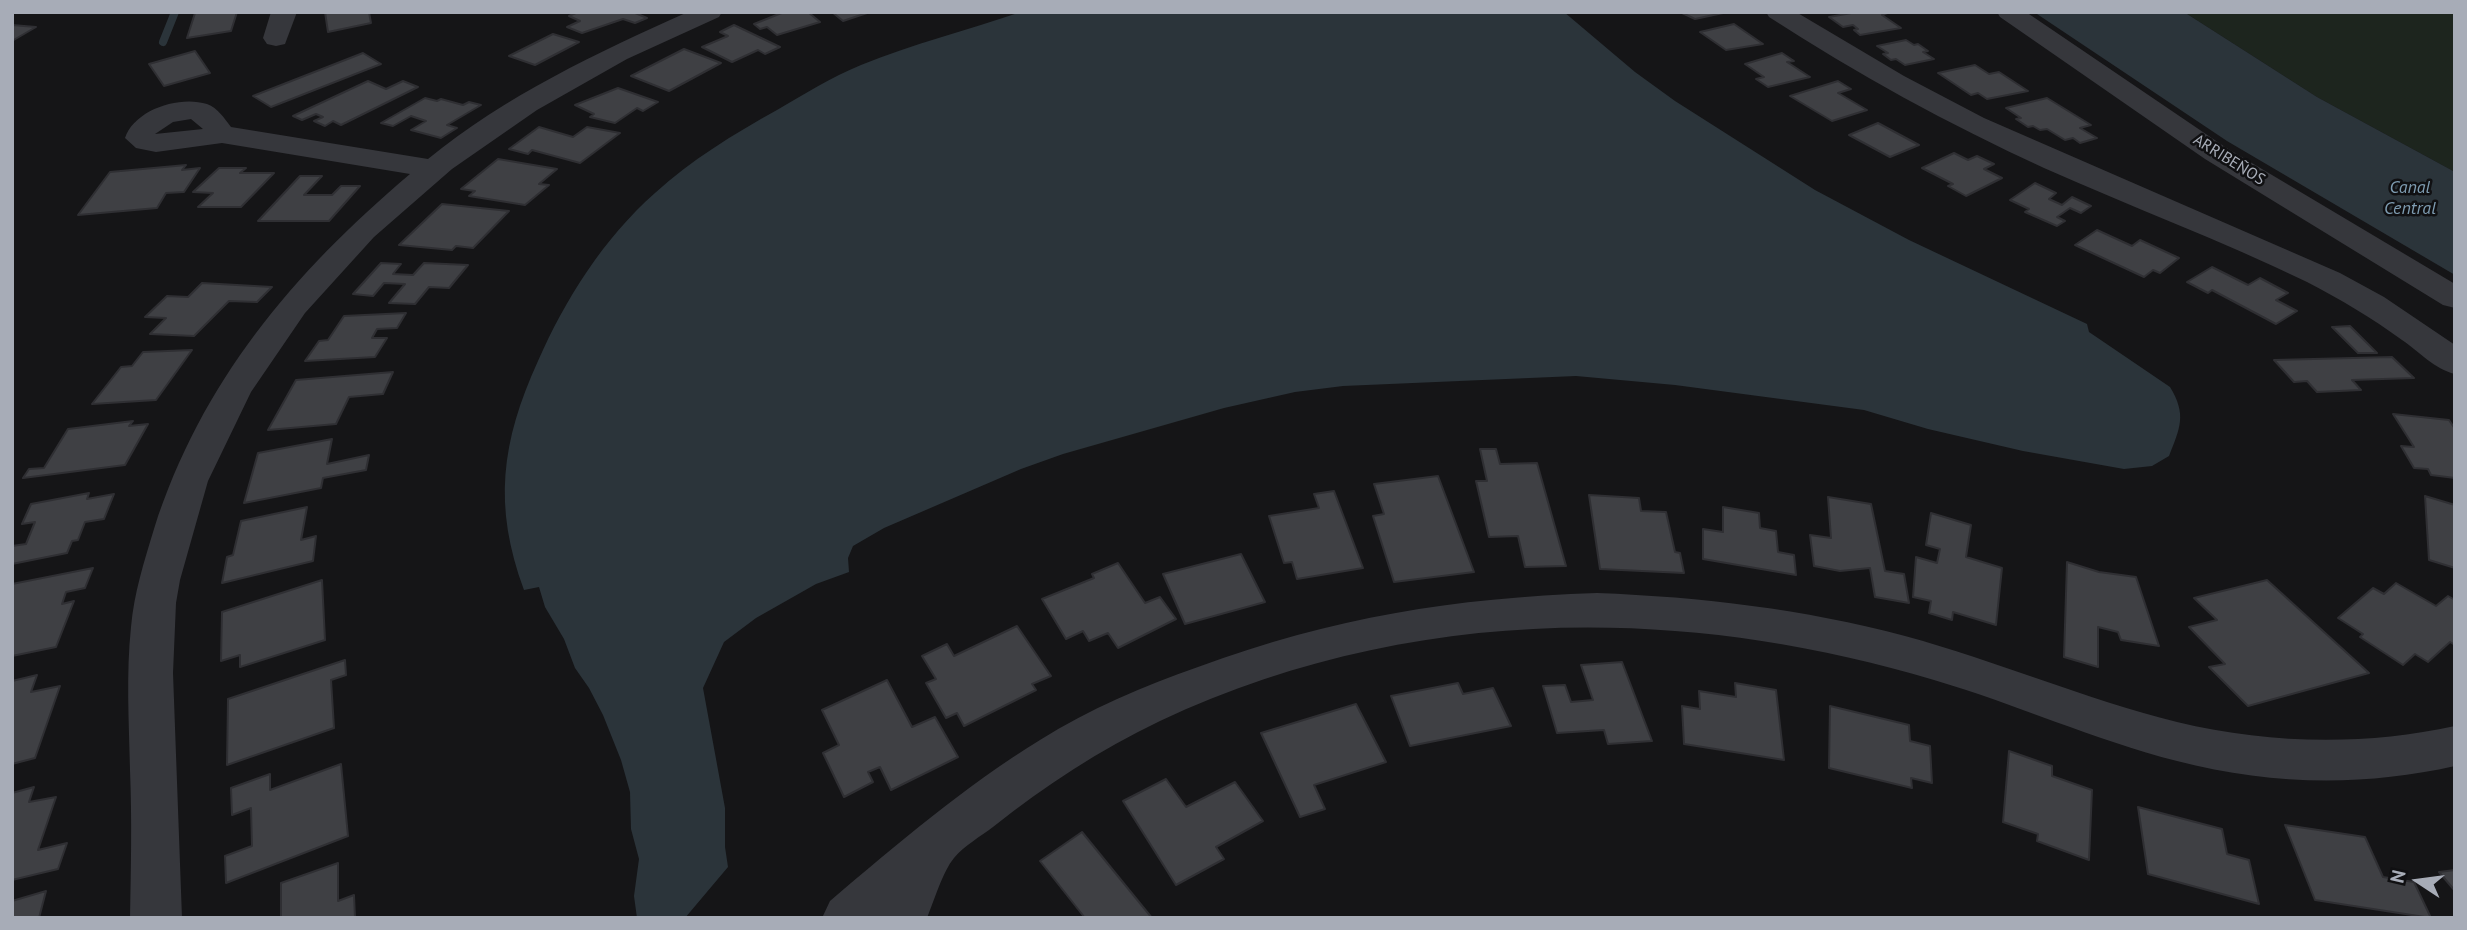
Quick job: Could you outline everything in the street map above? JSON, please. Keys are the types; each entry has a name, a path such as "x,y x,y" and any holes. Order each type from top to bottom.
{"street":[{"path":"276,38 284,12"},
{"path":"156,918 151,637 158,581 174,519 199,459 230,397 274,330 348,246 432,169 538,97 598,63 710,12"},
{"path":"1778,12 1875,71 2013,142 2303,266 2404,325 2455,363"},
{"name":"ARRIBEÑOS","path":"2009,12 2215,153 2455,298"},
{"path":"222,134 432,169"},
{"path":"848,918 935,843 1022,777 1098,730 1190,688 1267,659 1406,624 1486,613 1549,610 1630,611 1705,615 1771,623 1918,657 1992,679 2066,707 2192,745 2255,755 2347,761 2428,753 2455,746"},
{"path":"901,918 935,843"}],"shaded area":[{"path":"2184,12 2455,12 2455,172 2317,97"}],"water":[{"path":"1021,12 1564,12 1635,72 1675,101 1815,190 1909,240 2087,324 2089,332 2170,387 2179,406 2180,421 2169,456 2152,466 2124,469 2023,451 1928,429 1864,410 1675,385 1576,376 1343,386 1295,392 1224,408 1063,454 1021,469 884,528 853,546 848,558 849,572 816,584 756,618 724,642 703,688 725,808 728,867 685,918 637,918 634,896 639,859 631,829 630,792 621,760 603,715 575,668 564,639 545,607 539,587 524,590 508,530 505,474 509,447 516,419 538,361 573,292 603,250 636,211 698,159 745,128 850,70 900,50"},
{"name":"Canal Central","path":"2034,12 2184,12 2317,97 2455,172 2455,275 2227,141"}],"building":[{"path":"237,12 231,31 187,38 195,13"},
{"path":"325,12 369,12 371,23 328,32"},
{"path":"578,12 633,12 647,18 635,23 623,19 582,33 567,27 580,21 569,16"},
{"path":"784,12 808,12 820,22 777,35 767,27 760,29 754,24"},
{"path":"832,12 870,12 843,21"},
{"path":"1680,12 1722,12 1723,13 1695,19"},
{"path":"1857,12 1890,12 1882,15 1901,28 1860,35 1853,25 1843,27 1829,17"},
{"path":"1734,24 1763,44 1726,50 1700,32"},
{"path":"12,25 36,27 12,41"},
{"path":"734,25 780,47 765,54 758,50 732,62 702,47 728,36 720,32"},
{"path":"553,34 579,42 535,65 509,56"},
{"path":"1906,40 1914,45 1918,44 1928,51 1923,52 1934,59 1905,65 1896,59 1891,60 1883,54 1888,53 1877,46"},
{"path":"684,49 721,63 669,91 631,76"},
{"path":"195,51 210,73 164,86 149,64"},
{"path":"363,53 381,64 271,107 253,96"},
{"path":"1782,53 1794,61 1787,62 1810,77 1768,87 1756,79 1764,77 1745,64"},
{"path":"1975,65 1989,74 1999,72 2028,91 1987,99 1978,93 1971,95 1938,73"},
{"path":"368,81 386,89 403,81 418,87 341,125 333,121 325,126 314,121 323,117 316,114 302,120 293,116"},
{"path":"1838,81 1851,89 1838,93 1867,110 1832,121 1790,96"},
{"path":"618,88 658,102 643,111 637,108 615,123 590,117 594,114 575,105"},
{"path":"425,98 463,105 469,102 481,105 447,125 457,128 441,138 411,130 426,121 411,116 393,126 381,123"},
{"path":"2047,98 2091,125 2080,128 2097,138 2080,143 2073,138 2065,140 2047,129 2028,127 2016,119 2021,118 2006,108"},
{"path":"1878,123 1919,145 1890,157 1849,135"},
{"path":"539,127 573,137 587,127 620,133 580,163 532,150 528,154 509,149"},
{"path":"1954,153 1968,160 1977,156 1994,164 1984,169 2002,178 1966,196 1948,186 1953,184 1922,168"},
{"path":"498,159 557,169 539,184 549,185 525,205 469,196 475,191 461,189"},
{"path":"186,165 182,170 200,168 184,192 166,193 157,208 78,215 110,172"},
{"path":"219,168 246,168 240,173 274,173 241,207 198,207 213,193 193,192"},
{"path":"300,176 322,176 304,195 332,195 341,186 360,186 329,221 258,221"},
{"path":"2035,183 2056,193 2049,199 2062,205 2072,197 2091,206 2081,213 2070,208 2057,217 2065,221 2057,226 2025,212 2029,209 2010,200"},
{"path":"442,204 509,211 473,248 456,246 452,250 399,245"},
{"path":"2097,230 2132,246 2140,240 2179,258 2160,273 2153,270 2144,277 2075,245"},
{"path":"381,263 401,264 393,274 413,275 424,263 468,265 449,288 429,287 415,304 389,303 405,284 384,283 373,296 353,294"},
{"path":"2212,267 2248,285 2260,278 2288,293 2276,300 2297,311 2276,324 2212,290 2208,293 2187,282"},
{"path":"202,283 272,287 257,302 229,301 194,336 150,334 166,318 145,317 167,296 188,297"},
{"path":"406,313 397,328 377,329 372,338 387,338 375,357 305,361 319,341 328,340 344,316"},
{"path":"2350,326 2377,353 2358,353 2332,327"},
{"path":"192,350 156,400 92,404 121,367 132,366 143,352"},
{"path":"2392,357 2414,378 2352,380 2361,390 2317,392 2307,381 2294,382 2274,360"},
{"path":"393,372 383,394 349,397 336,424 268,430 296,380"},
{"path":"2393,414 2449,420 2455,429 2455,478 2431,475 2428,469 2414,468 2401,446 2414,447"},
{"path":"133,421 129,426 148,424 125,465 23,478 29,469 44,468 68,429"},
{"path":"332,439 327,464 369,455 366,470 323,478 321,488 244,503 258,453"},
{"path":"1480,449 1496,449 1500,464 1537,463 1566,566 1525,567 1518,536 1489,537 1476,481 1487,481"},
{"path":"1438,476 1474,572 1394,582 1373,516 1384,514 1374,484"},
{"path":"1334,491 1363,568 1297,579 1292,562 1284,563 1269,516 1319,508 1314,494"},
{"path":"89,493 87,499 114,494 104,519 85,522 78,540 72,541 67,553 12,564 12,546 26,544 35,522 22,524 31,504"},
{"path":"1589,495 1639,498 1641,511 1666,512 1675,552 1680,553 1684,573 1600,569"},
{"path":"2425,496 2455,505 2455,568 2429,560"},
{"path":"1828,497 1871,504 1885,571 1904,574 1909,603 1875,597 1870,568 1840,571 1814,566 1810,535 1831,538"},
{"path":"307,507 301,540 316,536 313,561 222,583 227,557 233,555 241,521"},
{"path":"1723,507 1759,513 1760,528 1776,531 1778,552 1794,555 1796,575 1703,559 1703,529 1723,532"},
{"path":"1931,513 1971,525 1966,557 2002,568 1996,625 1953,612 1952,620 1929,613 1931,601 1913,597 1916,557 1937,563 1940,549 1926,545"},
{"path":"1241,554 1265,602 1185,624 1163,574"},
{"path":"2067,562 2099,572 2136,577 2159,646 2121,640 2118,632 2098,627 2098,667 2064,657"},
{"path":"1118,563 1145,603 1160,597 1176,619 1118,648 1108,633 1089,641 1083,631 1066,639 1042,599 1094,578 1092,574"},
{"path":"93,568 85,588 66,592 62,604 74,601 56,647 12,656 12,584"},
{"path":"322,580 325,640 240,667 240,655 221,661 222,612"},
{"path":"2267,580 2369,673 2248,706 2209,667 2225,664 2189,627 2217,620 2194,598"},
{"path":"2396,583 2436,606 2448,596 2455,600 2455,645 2450,642 2428,662 2415,654 2403,665 2360,637 2363,634 2338,618 2373,588 2384,594"},
{"path":"1017,626 1051,676 1032,684 1036,690 964,726 957,713 946,718 926,683 936,679 922,656 947,644 954,656"},
{"path":"345,660 346,675 331,680 334,728 227,765 228,699"},
{"path":"1622,662 1652,741 1608,744 1604,730 1557,733 1543,686 1565,685 1571,702 1593,700 1581,665"},
{"path":"37,675 31,692 60,686 35,758 12,764 12,681"},
{"path":"887,680 912,727 935,717 958,757 891,790 880,767 868,772 873,782 844,797 823,753 839,745 822,710"},
{"path":"1458,683 1463,694 1493,688 1511,726 1410,746 1391,696"},
{"path":"1735,683 1776,690 1784,760 1684,744 1682,706 1700,709 1699,691 1736,697"},
{"path":"1356,704 1386,762 1314,785 1325,809 1300,817 1261,733"},
{"path":"1830,706 1909,725 1910,741 1930,746 1932,783 1911,778 1912,788 1829,768"},
{"path":"2009,751 2052,766 2052,776 2092,790 2089,860 2037,841 2038,834 2003,822"},
{"path":"341,764 348,836 226,883 225,856 252,846 251,808 232,815 231,788 270,774 270,790"},
{"path":"1166,779 1186,807 1235,782 1263,821 1216,847 1224,859 1176,885 1123,801"},
{"path":"34,787 29,802 56,797 38,850 67,843 58,869 12,880 12,793"},
{"path":"2138,807 2222,829 2227,854 2249,860 2259,904 2148,874"},
{"path":"2285,825 2365,837 2383,877 2414,882 2431,918 2315,900"},
{"path":"1082,832 1152,918 1085,918 1040,861"},
{"path":"338,863 338,901 354,895 355,918 281,918 281,883"},
{"path":"2455,870 2455,891 2439,872"},
{"path":"46,891 39,918 12,918 12,901"}],"waterway":[{"path":"163,42 175,12"}]}
